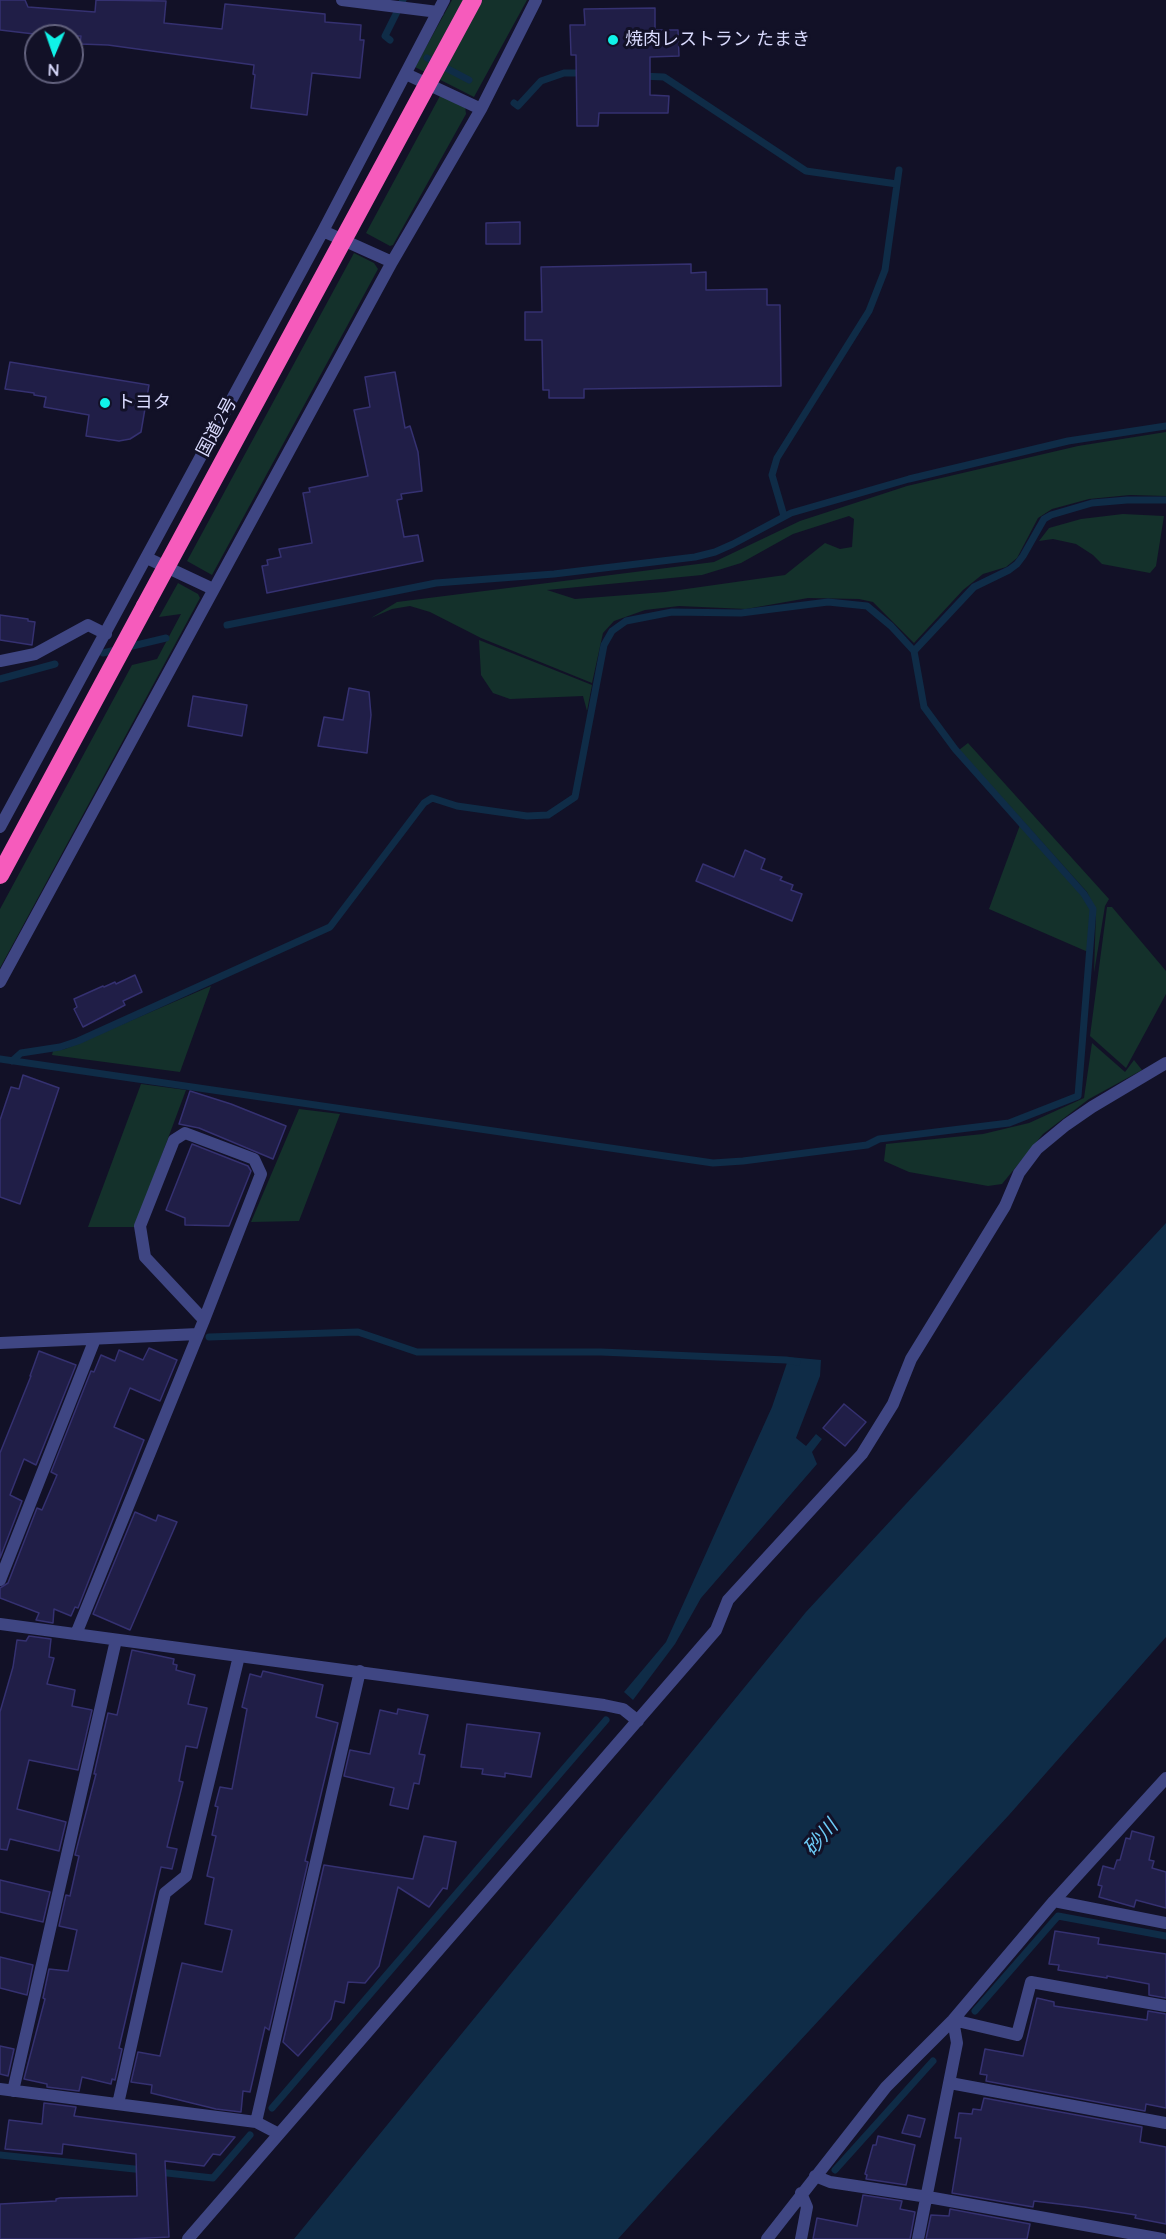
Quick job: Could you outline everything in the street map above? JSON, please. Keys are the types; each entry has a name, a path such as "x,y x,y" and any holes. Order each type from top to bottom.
{"highway":[{"name":"国道2号","path":"0,875 473,0"}],"street":[{"path":"342,0 438,12"},
{"path":"0,827 323,231 444,0"},
{"path":"0,982 392,262 481,109 536,0"},
{"path":"406,74 481,109"},
{"path":"323,231 392,262"},
{"path":"147,558 213,589"},
{"path":"0,661 35,654 88,625 106,634"},
{"path":"188,2239 716,1630 728,1600 862,1454 892,1404 910,1359 1005,1206 1019,1173 1037,1149 1065,1125 1092,1107 1166,1063"},
{"path":"76,1634 198,1335 204,1320 261,1174 254,1159 185,1133 174,1140 140,1226 145,1257 204,1320"},
{"path":"0,1343 198,1335"},
{"path":"0,1580 95,1339"},
{"path":"1,1628 76,1634 604,1705 623,1709 638,1721"},
{"path":"116,1640 6,2090 256,2122 279,2134"},
{"path":"118,2104 165,1893 186,1876 238,1656"},
{"path":"256,2122 360,1671"},
{"path":"767,2239 886,2087 953,2020 1054,1901 1166,1778"},
{"path":"1054,1901 1166,1923"},
{"path":"953,2020 1017,2035 1031,1982 1166,2006"},
{"path":"918,2239 957,2043 953,2020"},
{"path":"950,2083 1166,2123"},
{"path":"815,2176 830,2182 1162,2239"},
{"path":"801,2193 807,2207 801,2239"}],"green space":[{"path":"452,0 527,0 474,97 415,67"},
{"path":"441,94 465,106 466,114 393,245 390,246 366,233"},
{"path":"354,253 374,263 378,269 212,575 187,561"},
{"path":"1166,432 1166,496 1130,495 1089,499 1052,509 1038,518 1017,558 1006,567 983,574 963,590 914,643 873,602 859,599 808,598 746,609 679,606 645,610 614,621 603,633 592,683 481,638 430,612 410,606 392,609 371,618 397,602 714,562 800,521 907,486 1078,446","holes":["849,516 854,519 852,547 840,549 825,543 785,575 665,592 575,599 547,590 702,575 741,563 793,534"]},
{"path":"1123,514 1164,516 1156,566 1150,573 1102,564 1076,544 1053,539 1039,541 1049,528 1081,519"},
{"path":"178,583 198,594 200,598 0,968 0,909 132,665 157,659 181,614 159,617"},
{"path":"479,640 592,685 587,711 583,696 510,699 493,693 481,675"},
{"path":"968,743 1109,899 1105,906 1094,973 1096,911 1087,892 959,750"},
{"path":"1020,825 1082,894 1091,911 1088,952 989,909"},
{"path":"1107,907 1112,907 1166,971 1166,994 1126,1068 1090,1036"},
{"path":"211,986 180,1072 52,1055 53,1051 65,1049"},
{"path":"1092,1043 1125,1072 1134,1060 1142,1070 1089,1099 1043,1134 1002,1184 988,1186 909,1172 884,1161 886,1144 983,1134 1029,1123 1084,1098"},
{"path":"141,1084 186,1090 135,1227 88,1227"},
{"path":"299,1109 340,1114 299,1221 251,1222"}],"water":[{"name":"砂川","path":"1166,1223 1166,1637 1009,1815 618,2239 294,2239 806,1612"},
{"path":"789,1357 821,1360 820,1376 796,1438 806,1446 816,1434 822,1439 812,1452 817,1464 701,1598 675,1644 633,1700 624,1692 666,1642 772,1407"}],"building":[{"path":"0,0 25,0 28,7 95,12 96,0 166,1 164,23 222,29 225,4 325,14 325,22 361,25 360,40 364,40 360,78 312,73 307,115 251,108 254,65 108,45 84,44 84,24 24,24 24,33 0,30"},
{"path":"655,8 655,30 678,30 679,56 650,57 650,95 669,96 668,113 599,113 598,126 577,126 576,55 571,55 570,25 585,25 584,9"},
{"path":"520,222 520,244 486,244 486,223"},
{"path":"691,264 691,273 706,272 706,290 767,289 767,305 780,305 781,386 584,389 584,398 549,398 549,390 543,390 542,340 525,340 525,312 542,312 541,267"},
{"path":"10,362 149,385 141,432 130,439 119,441 86,436 89,415 44,407 46,397 5,389"},
{"path":"395,372 405,428 410,426 418,452 422,491 401,494 402,499 397,500 404,537 418,535 423,561 267,593 262,566 268,565 267,560 281,557 279,549 312,543 303,493 310,492 309,488 368,476 354,410 370,407 365,377"},
{"path":"0,615 35,622 32,645 0,640"},
{"path":"349,688 369,692 371,715 367,753 318,746 324,717 343,720"},
{"path":"193,696 247,705 242,736 188,726"},
{"path":"745,850 765,859 761,869 782,877 780,880 793,885 791,890 802,894 792,921 696,881 703,864 734,877"},
{"path":"135,975 142,992 123,1001 125,1005 83,1027 74,1009 77,1007 74,999"},
{"path":"23,1075 59,1088 20,1204 0,1197 0,1120 11,1087 19,1089"},
{"path":"190,1091 231,1104 286,1126 273,1159 199,1128 179,1124"},
{"path":"192,1144 248,1166 251,1171 229,1226 185,1225 185,1218 166,1210"},
{"path":"149,1348 177,1360 160,1401 130,1388 114,1427 144,1440 78,1608 75,1607 71,1616 54,1609 53,1623 36,1620 39,1613 0,1598 0,1588 8,1583 37,1508 42,1510 57,1475 51,1472 91,1371 94,1372 101,1355 115,1361 119,1350 143,1360"},
{"path":"39,1351 76,1365 36,1465 24,1459 10,1495 22,1501 0,1558 0,1453"},
{"path":"844,1404 866,1422 845,1446 823,1428"},
{"path":"135,1512 156,1521 158,1515 177,1522 130,1630 93,1614"},
{"path":"29,1636 51,1639 49,1657 54,1658 47,1684 75,1690 72,1706 92,1710 78,1770 29,1760 17,1809 66,1822 59,1851 10,1839 7,1850 0,1849 0,1712 13,1667 17,1640 26,1641"},
{"path":"132,1650 174,1659 173,1664 177,1665 176,1670 195,1675 188,1704 207,1708 197,1748 186,1746 179,1781 183,1782 167,1847 177,1849 172,1869 161,1867 119,2048 122,2049 115,2080 112,2079 111,2084 82,2077 79,2091 47,2087 47,2084 24,2079 45,1999 43,1998 49,1969 68,1971 77,1930 59,1926 66,1895 70,1896 79,1856 75,1855 96,1774 94,1774 108,1713 117,1715"},
{"path":"263,1671 323,1685 316,1717 338,1723 305,1861 308,1862 269,2030 265,2027 250,2092 243,2091 241,2112 216,2109 151,2093 152,2085 131,2082 138,2052 160,2056 182,1963 222,1972 232,1930 205,1924 214,1878 207,1876 216,1836 212,1835 218,1807 215,1806 220,1787 232,1789 247,1709 242,1707 250,1674 261,1677"},
{"path":"398,1709 428,1715 419,1754 425,1755 419,1784 414,1783 408,1809 390,1805 394,1788 344,1776 350,1750 370,1754 380,1710 397,1714"},
{"path":"467,1724 540,1733 531,1777 505,1773 505,1777 482,1774 483,1769 461,1767"},
{"path":"1132,1831 1154,1837 1149,1860 1154,1861 1152,1868 1166,1872 1166,1908 1136,1900 1134,1907 1099,1897 1102,1886 1098,1885 1103,1866 1114,1869 1117,1860 1120,1860 1126,1838 1130,1839"},
{"path":"424,1836 456,1842 447,1889 443,1888 429,1907 398,1887 379,1966 365,1983 348,1982 344,2003 335,2001 331,2019 298,2056 283,2042 324,1865 413,1879"},
{"path":"0,1880 50,1892 43,1922 0,1912"},
{"path":"1055,1931 1099,1938 1098,1944 1166,1954 1166,1998 1149,1995 1149,1984 1058,1970 1059,1965 1049,1964"},
{"path":"0,1957 33,1965 27,1995 0,1988"},
{"path":"1037,1998 1054,2002 1054,2006 1147,2020 1148,2011 1166,2014 1166,2108 1146,2104 1145,2111 986,2081 987,2075 980,2074 985,2049 1023,2056"},
{"path":"0,2046 14,2049 8,2076 0,2074"},
{"path":"984,2098 1142,2127 1140,2142 1166,2147 1166,2224 1135,2218 1136,2215 1084,2207 1034,2201 1033,2207 952,2193 961,2138 955,2138 959,2113 972,2114 973,2109 981,2110"},
{"path":"44,2103 76,2107 74,2116 235,2137 220,2155 213,2154 204,2166 165,2161 169,2237 0,2239 0,2204 56,2201 60,2198 137,2196 136,2154 63,2144 62,2154 5,2149 9,2120 42,2124"},
{"path":"908,2115 925,2119 920,2137 902,2133"},
{"path":"878,2136 915,2145 906,2185 866,2179 865,2174 873,2145 876,2145"},
{"path":"863,2195 902,2201 900,2209 915,2212 910,2239 813,2239 817,2218 857,2226"},
{"path":"950,2209 1030,2224 1027,2239 926,2239 931,2215 949,2216"}],"waterway":[{"path":"390,40 385,36 403,0"},
{"path":"427,58 469,80"},
{"path":"514,103 518,106 541,81 564,73 585,73"},
{"path":"641,76 664,77 806,171 897,184"},
{"path":"784,516 772,475 777,458 869,311 885,270 899,170"},
{"path":"227,625 436,583 554,574 695,557 733,544 791,513 909,479 1068,441 1166,426"},
{"path":"0,1059 713,1163 867,1145 879,1139 1009,1123 1078,1096 1093,909 1084,894 955,749 924,707 914,651 974,587 1017,564 1044,519 1092,503 1166,500"},
{"path":"12,1061 21,1053 60,1047 78,1041 330,927 424,803 432,798 457,806 527,816 548,815 575,797 604,645 612,631 626,621 672,612 741,613 828,602 867,606 891,626 914,651"},
{"path":"103,653 166,638"},
{"path":"0,679 55,664"},
{"path":"209,1337 358,1332 417,1352 601,1352 797,1362"},
{"path":"272,2108 606,1720"},
{"path":"975,2011 1058,1916 1166,1936"},
{"path":"835,2170 933,2061"},
{"path":"158,2172 213,2178 250,2135"},
{"path":"0,2155 144,2170"}],"place":[{"name":"焼肉レストラン たまき","path":"613,40"},
{"name":"トヨタ","path":"105,403"}]}
